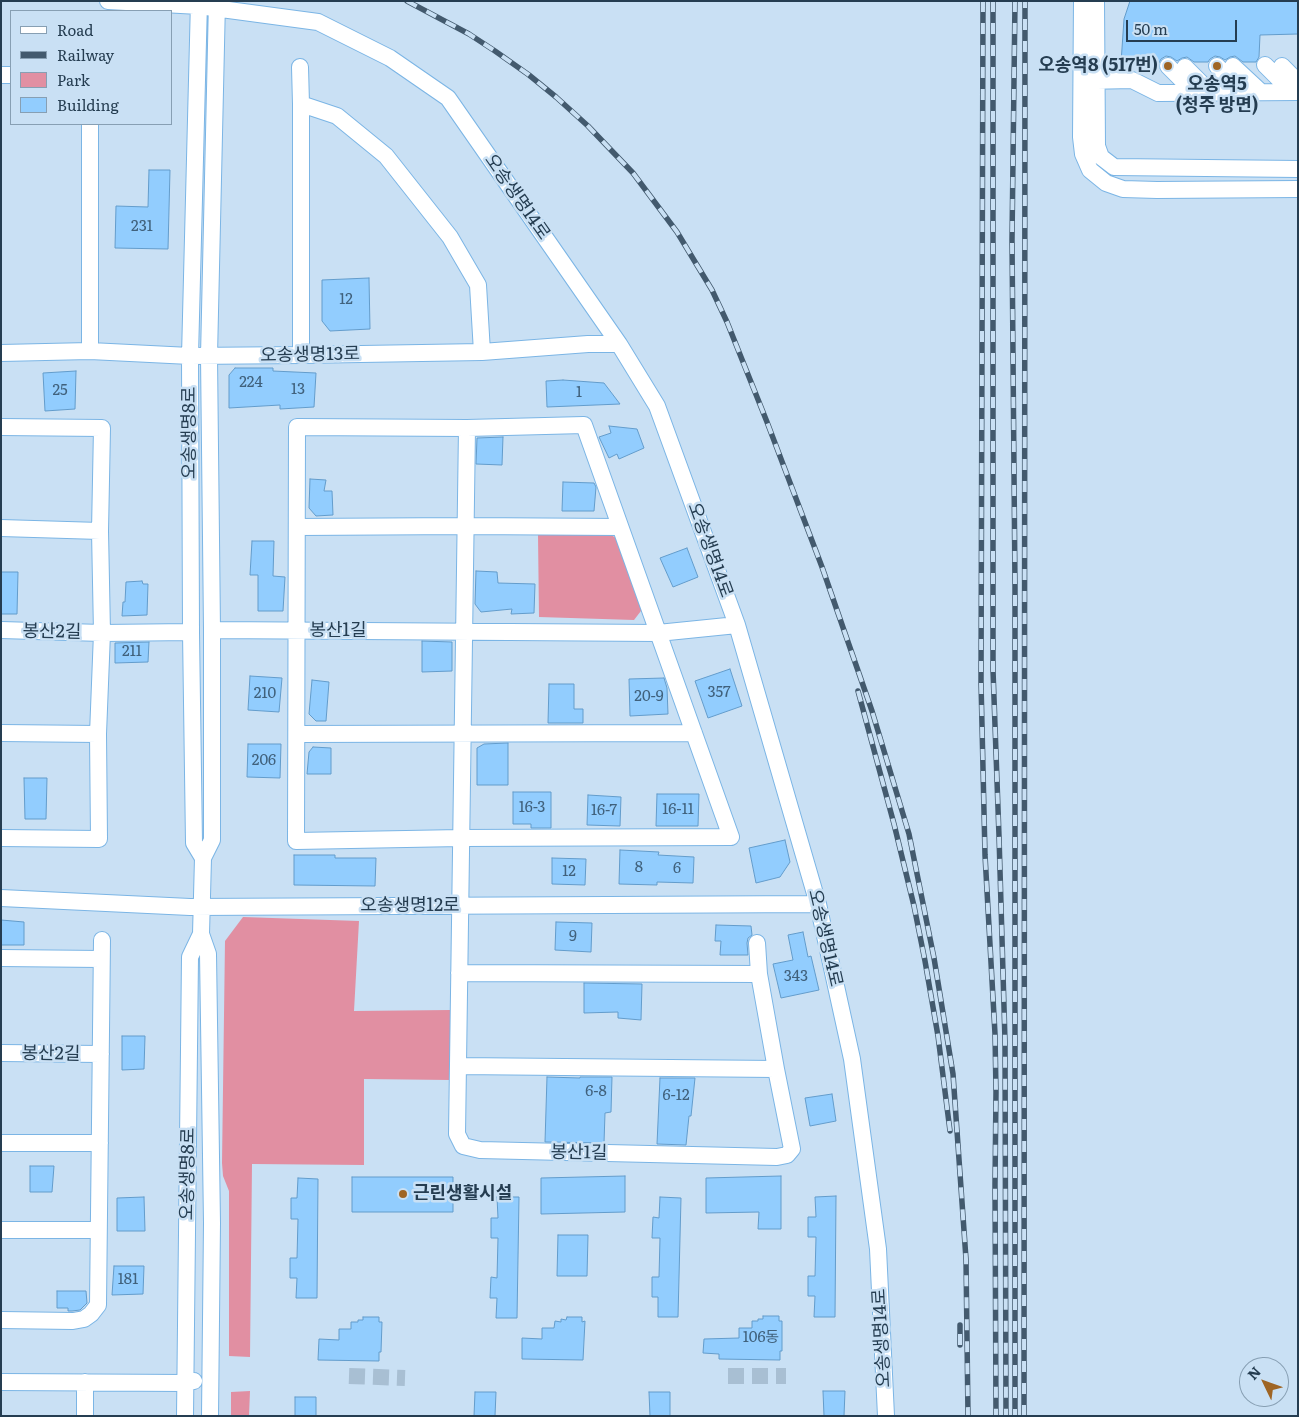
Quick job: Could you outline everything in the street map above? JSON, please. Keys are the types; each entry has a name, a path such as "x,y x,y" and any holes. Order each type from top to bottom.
{"street":[{"name":"오송생명14로","path":"108,1 217,5 318,22 390,58 448,98 619,344 657,406 737,625 818,904 852,1059 878,1248 886,1416"},
{"path":"1082,1 1089,81 1097,146 1101,157 1114,167 1298,169"},
{"path":"1096,1 1089,81 1081,137 1083,154 1090,170 1106,183 1123,189 1298,189"},
{"name":"오송생명8로","path":"199,4 190,356 191,632 194,843 203,858"},
{"name":"오송생명8로","path":"210,1416 212,1223 208,954 201,934 203,858 212,840 209,356 217,5"},
{"path":"1168,66 1211,93"},
{"path":"1211,93 1201,66 1244,92"},
{"path":"1285,90 1249,66 1285,90"},
{"path":"1282,66 1285,90"},
{"path":"300,67 301,355"},
{"path":"1089,81 1132,80 1158,93 1285,90"},
{"path":"301,104 337,116 386,156 450,237 478,285 482,352"},
{"path":"90,125 90,351"},
{"name":"오송생명13로","path":"1,353 90,351 190,356 301,355 482,352 588,344 619,344"},
{"path":"584,425 731,838 461,838 296,841 297,426 467,428 584,425"},
{"path":"1,427 102,428 100,531 102,633 98,734 100,839 1,838"},
{"name":"봉산1길","path":"467,428 457,1134 464,1146 480,1150 777,1157 787,1155 792,1149 776,1069"},
{"path":"297,527 620,527"},
{"path":"1,528 100,531"},
{"name":"봉산1길","path":"212,630 658,633 737,625"},
{"name":"봉산2길","path":"1,630 102,633 191,632"},
{"path":"1,733 98,734"},
{"path":"297,734 694,733"},
{"name":"오송생명12로","path":"1,898 202,907 818,904"},
{"name":"오송생명8로","path":"185,1416 190,957 201,934"},
{"path":"1,1320 84,1320 98,1305 102,940"},
{"path":"458,1066 776,1069 759,974 757,943"},
{"path":"1,958 101,959"},
{"path":"459,973 759,974"},
{"name":"봉산2길","path":"1,1053 101,1054"},
{"path":"1,1143 100,1144"},
{"path":"1,1230 98,1230"},
{"path":"1,1382 185,1382 210,1378"},
{"path":"85,1382 85,1416"}],"green space":[{"path":"538,535 611,535 618,539 644,607 634,620 539,617"},
{"path":"243,917 359,921 354,1011 451,1010 450,1080 364,1079 364,1165 252,1164 250,1357 229,1356 229,1191 223,1176 222,1163 225,941"},
{"path":"250,1391 249,1416 231,1416 231,1392"}],"building":[{"path":"1130,1 1298,1 1298,34 1260,35 1259,57 1256,62 1243,62 1235,56 1225,60 1215,56 1208,62 1194,62 1187,57 1177,61 1166,56 1159,63 1121,63 1124,19"},
{"path":"149,170 170,170 168,249 115,248 116,206 148,207"},
{"path":"369,278 370,329 330,331 322,321 322,280"},
{"path":"235,368 273,368 273,371 316,373 314,407 280,409 280,405 229,408 229,375"},
{"path":"76,371 75,409 45,411 43,373"},
{"path":"563,380 604,383 620,404 547,407 546,381"},
{"path":"609,426 637,429 644,448 619,459 617,454 609,458 599,437 611,433"},
{"path":"503,437 502,465 476,464 477,438"},
{"path":"310,479 326,480 324,491 332,491 333,515 316,516 309,508"},
{"path":"563,482 594,483 596,487 594,511 562,511"},
{"path":"252,541 274,541 273,576 285,577 283,611 258,611 258,575 250,575"},
{"path":"687,548 698,577 673,587 660,558"},
{"path":"476,571 497,572 498,583 535,584 534,613 511,614 512,609 481,612 475,604"},
{"path":"1,572 18,572 17,614 1,614"},
{"path":"142,581 143,584 148,584 147,615 122,616 126,582"},
{"path":"422,641 452,642 452,671 422,672"},
{"path":"149,642 148,662 115,663 115,643"},
{"path":"730,669 742,706 708,718 695,681"},
{"path":"250,676 282,678 279,712 248,710"},
{"path":"664,678 667,688 668,714 630,716 629,679"},
{"path":"312,680 329,682 326,721 316,721 309,714"},
{"path":"549,684 574,684 574,709 583,709 583,723 548,723"},
{"path":"508,743 508,785 477,785 477,748 484,744"},
{"path":"248,744 281,744 280,778 247,777"},
{"path":"313,747 331,748 331,774 307,774 309,752"},
{"path":"24,778 47,778 46,819 25,819"},
{"path":"513,792 551,792 551,828 531,828 531,824 513,824"},
{"path":"657,794 699,794 698,826 656,826"},
{"path":"588,795 621,797 620,826 587,825"},
{"path":"785,840 790,862 780,877 756,883 749,848"},
{"path":"620,850 659,852 658,855 694,857 693,883 657,882 657,885 619,884"},
{"path":"294,855 376,858 375,886 294,885"},
{"path":"552,858 586,859 585,885 552,884"},
{"path":"1,920 24,922 24,945 1,945"},
{"path":"556,922 592,923 591,952 555,950"},
{"path":"716,925 751,926 752,935 748,938 747,943 748,955 720,955 721,941 715,941"},
{"path":"803,932 808,957 811,956 819,990 781,998 773,964 793,960 788,935"},
{"path":"584,983 642,984 641,1020 618,1018 618,1012 584,1013"},
{"path":"122,1036 145,1036 144,1069 122,1070"},
{"path":"547,1077 612,1077 611,1112 605,1113 604,1143 545,1142"},
{"path":"660,1078 695,1078 686,1145 657,1144"},
{"path":"832,1094 836,1121 810,1126 805,1098"},
{"path":"30,1166 54,1166 52,1192 30,1192"},
{"name":"근린생활시설","path":"625,1176 625,1212 541,1214 541,1178"},
{"path":"781,1176 781,1229 758,1229 759,1212 706,1213 706,1178"},
{"name":"근린생활시설","path":"352,1177 453,1177 453,1212 352,1212"},
{"path":"298,1178 318,1179 317,1298 296,1298 297,1278 290,1278 290,1258 297,1258 298,1219 291,1219 291,1198 297,1198"},
{"path":"836,1196 835,1317 814,1317 815,1296 808,1296 808,1276 815,1276 816,1237 808,1237 808,1217 816,1217 815,1197"},
{"path":"144,1197 145,1231 117,1231 117,1198"},
{"path":"497,1197 519,1197 517,1318 496,1318 497,1298 490,1298 491,1277 497,1278 498,1238 491,1238 491,1218 498,1218"},
{"path":"660,1197 681,1198 678,1317 658,1317 658,1297 652,1297 652,1277 659,1277 660,1238 652,1238 653,1217 659,1218"},
{"path":"558,1235 588,1235 587,1276 557,1276"},
{"path":"114,1266 144,1266 143,1294 112,1295"},
{"path":"57,1291 86,1291 87,1303 80,1310 68,1311 68,1308 57,1308"},
{"path":"763,1316 779,1316 779,1321 782,1321 782,1351 780,1351 780,1360 719,1359 719,1354 703,1353 704,1339 739,1338 739,1328 752,1328 752,1321 763,1319"},
{"path":"363,1317 379,1317 379,1322 382,1322 379,1361 318,1360 319,1339 339,1340 339,1329 351,1329 351,1322 363,1320"},
{"path":"567,1317 582,1317 582,1322 585,1321 583,1360 522,1359 522,1338 542,1339 542,1328 554,1328 555,1321 561,1322 561,1319 566,1320"},
{"path":"823,1391 845,1391 844,1416 824,1416"},
{"path":"475,1392 496,1392 495,1416 474,1416"},
{"path":"649,1392 670,1392 670,1416 650,1416"},
{"path":"295,1397 316,1397 316,1416 295,1416"}],"tunnel":[{"path":"349,1376 405,1378"},
{"path":"728,1376 786,1376"}],"railway":[{"path":"407,1 469,34 529,75 588,126 633,173 677,232 712,290 727,322 767,422 822,567 872,711 909,834 934,958 953,1074 966,1259 968,1416"},
{"path":"983,1 981,682 985,855 995,1034 996,1416"},
{"path":"993,1 993,670 1005,1041 1006,1416"},
{"path":"1015,1 1012,240 1015,587 1015,1416"},
{"path":"1024,1416 1025,1"},
{"path":"858,691 914,906 938,1036 950,1131"},
{"path":"960,1325 960,1345"}],"place":[{"name":"오송역8 (517번)","path":"1168,66"},
{"name":"오송역5 (청주 방면)","path":"1217,66"},
{"name":"근린생활시설","path":"403,1194"}]}
